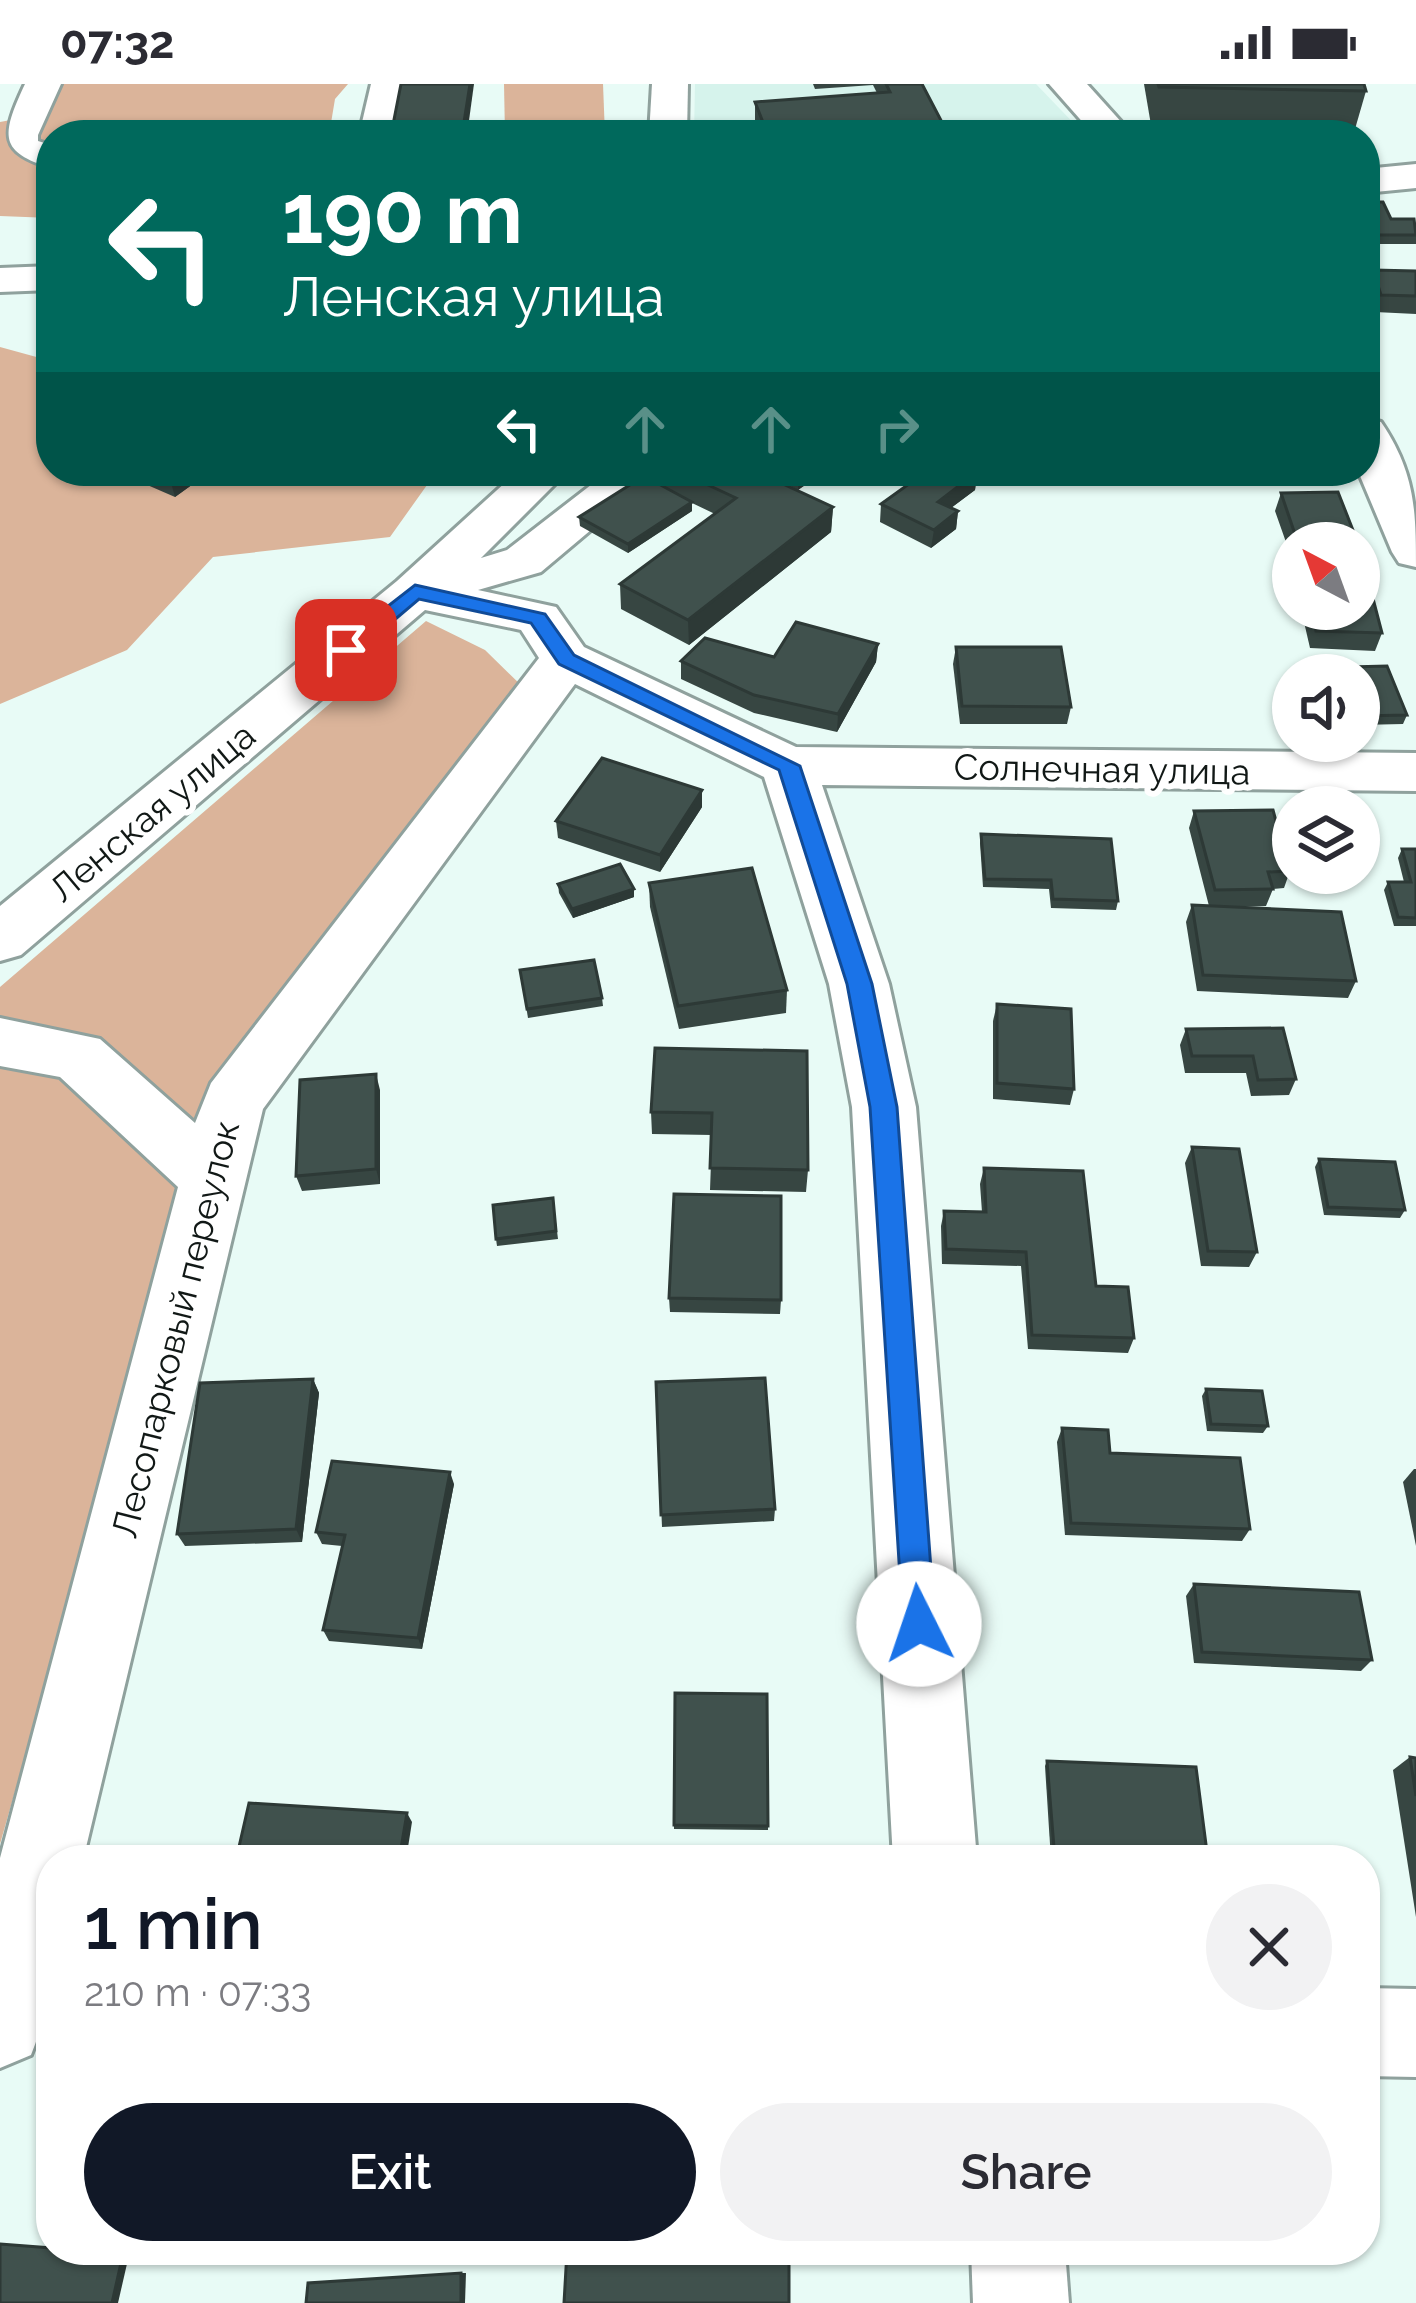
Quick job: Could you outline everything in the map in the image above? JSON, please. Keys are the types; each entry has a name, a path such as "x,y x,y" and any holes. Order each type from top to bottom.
{"street":[{"path":"36,153 20,147 20,135 43,84"},
{"path":"381,120 389,84"},
{"path":"669,120 670,84"},
{"path":"1066,84 1100,120"},
{"path":"1380,180 1416,176"},
{"path":"0,280 36,279"},
{"path":"1380,467 1416,552"},
{"name":"Ленская улица","path":"0,939 415,592 529,486"},
{"name":"Ленская улица","path":"415,592 524,561 619,486"},
{"path":"415,592 538,618 566,659 788,766 859,984 884,1107 934,1845"},
{"name":"Лесопарковый переулок","path":"58,1845 232,1101 566,659"},
{"name":"Солнечная улица","path":"788,766 1416,772"},
{"path":"0,1042 78,1056 213,1178"},
{"name":"Лесопарковый переулок","path":"18,2017 36,1940"},
{"path":"1380,2032 1416,2032"},
{"path":"1019,2265 1021,2303"}],"shaded area":[{"path":"55,84 348,84 335,99 332,120 36,120 36,217 0,216 0,122 32,116"},
{"path":"504,84 603,84 604,120 505,120"},
{"path":"695,84 1036,84 1071,120 694,120"},
{"path":"0,347 36,357 36,486 426,486 390,537 213,557 127,650 0,704"},
{"path":"426,621 485,650 525,689 209,1116 0,1844 0,987"}],"building":[{"path":"401,84 470,84 464,120 394,120"},
{"path":"886,84 922,84 941,120 762,120 755,102 890,92"},
{"path":"1364,84 1366,91 1159,87"},
{"path":"1380,202 1391,219 1414,219 1416,235 1380,235"},
{"path":"1380,270 1416,271 1416,296 1381,295"},
{"path":"628,486 662,486 692,502 628,544 579,517"},
{"path":"710,486 788,486 833,507 688,620 620,584 736,498"},
{"path":"906,486 959,486 938,502 958,511 934,530 881,504"},
{"path":"1338,492 1350,522 1291,522 1281,493"},
{"path":"796,622 878,644 838,714 754,695 681,661 705,638 774,657"},
{"path":"1380,625 1382,633 1316,631 1380,630"},
{"path":"956,647 1061,647 1071,707 962,706"},
{"path":"1380,666 1387,666 1407,715 1380,716"},
{"path":"602,758 702,790 660,855 556,821"},
{"path":"1272,810 1272,872 1268,872 1272,889 1215,890 1194,811"},
{"path":"981,834 1111,839 1118,901 1053,899 1051,880 985,879"},
{"path":"1402,849 1416,849 1416,918 1398,917 1388,882 1411,882"},
{"path":"620,864 634,889 572,909 558,884"},
{"path":"752,868 787,990 678,1006 649,883"},
{"path":"1192,905 1341,912 1356,981 1203,975"},
{"path":"594,960 602,998 527,1009 520,970"},
{"path":"997,1004 1071,1009 1074,1089 997,1083"},
{"path":"1283,1028 1296,1079 1258,1080 1253,1056 1192,1056 1186,1029"},
{"path":"655,1048 807,1051 808,1170 710,1168 712,1113 651,1112"},
{"path":"376,1074 376,1169 296,1176 300,1080"},
{"path":"1192,1147 1239,1149 1257,1252 1208,1251"},
{"path":"1319,1159 1395,1162 1405,1210 1328,1207"},
{"path":"984,1168 1083,1171 1096,1286 1128,1287 1134,1338 1032,1335 1026,1252 946,1249 944,1211 986,1212"},
{"path":"674,1194 781,1196 781,1300 669,1298"},
{"path":"553,1198 556,1231 496,1239 493,1205"},
{"path":"765,1378 775,1509 661,1515 656,1382"},
{"path":"313,1379 296,1529 177,1534 200,1383"},
{"path":"1206,1389 1262,1391 1268,1426 1211,1424"},
{"path":"1062,1428 1108,1430 1110,1453 1240,1458 1250,1529 1071,1523"},
{"path":"332,1461 450,1472 418,1638 323,1630 345,1535 316,1532"},
{"path":"1194,1584 1359,1592 1372,1660 1202,1652"},
{"path":"675,1693 767,1694 768,1826 674,1825"},
{"path":"1410,1757 1416,1758 1416,1796"},
{"path":"1047,1761 1196,1767 1206,1845 1054,1845"},
{"path":"249,1803 407,1813 402,1845 239,1845"},
{"path":"0,2244 36,2247 36,2265 121,2265 112,2303 0,2303"},
{"path":"566,2265 789,2265 789,2303 564,2303"},
{"path":"461,2273 461,2303 306,2303 308,2283"}],"route":[{"path":"346,650 415,592 538,618 566,659 788,766 859,984 884,1107 919,1624"}]}
